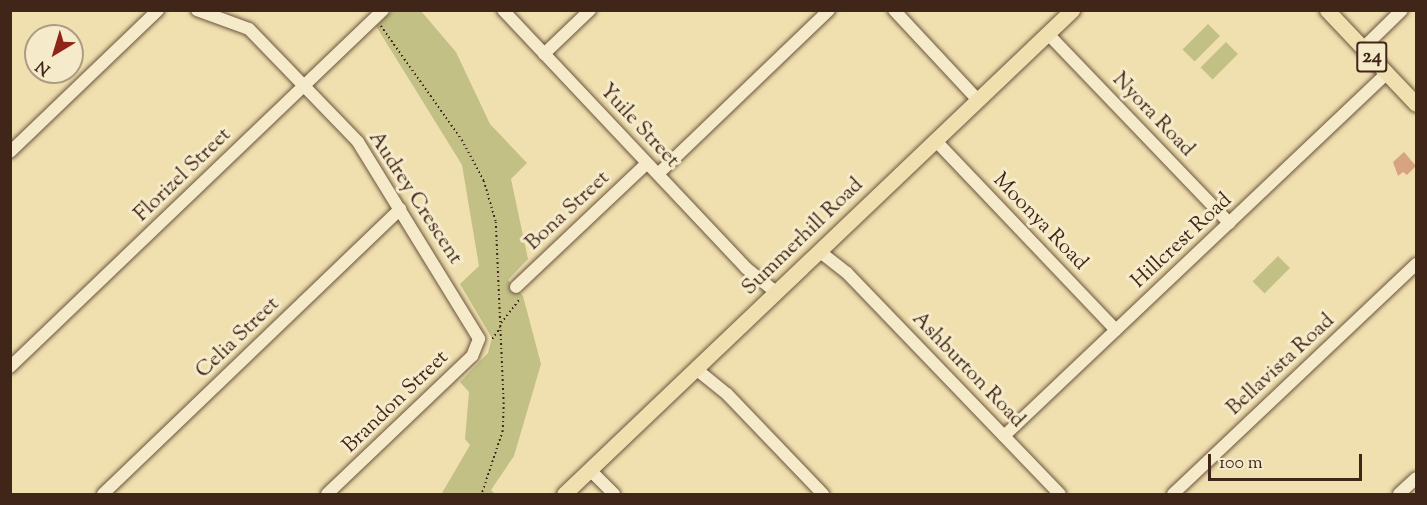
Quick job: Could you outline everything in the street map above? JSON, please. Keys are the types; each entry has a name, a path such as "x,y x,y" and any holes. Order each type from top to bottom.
{"main road":[{"name":"Summerhill Road","path":"564,495 1072,10"},
{"name":"24","path":"1327,10 1416,104"}],"street":[{"path":"10,152 158,10"},
{"name":"Audrey Crescent","path":"197,10 249,29 358,142 476,332"},
{"name":"Yuile Street","path":"503,10 772,296"},
{"path":"544,54 590,10"},
{"path":"658,174 828,10"},
{"path":"894,10 978,100"},
{"path":"1363,48 1402,10"},
{"name":"Florizel Street","path":"10,367 379,15"},
{"name":"Nyora Road","path":"1048,34 1230,223"},
{"name":"Hillcrest Road","path":"1004,436 1387,73"},
{"name":"Moonya Road","path":"935,140 1116,330"},
{"name":"Bona Street","path":"520,290 647,163"},
{"name":"Celia Street","path":"103,495 400,209"},
{"name":"Ashburton Road","path":"823,248 1060,495"},
{"name":"Bellavista Road","path":"1173,495 1416,264"},
{"name":"Brandon Street","path":"327,495 472,356 479,343 476,332"},
{"path":"699,366 820,493"},
{"path":"590,470 614,495"},
{"path":"1399,495 1416,478"}],"path":[{"path":"379,15 455,126 484,181 499,242 503,431 482,495"},
{"path":"491,340 520,290"}],"shaded area":[{"path":"392,11 421,11 456,52 490,124 527,163 511,179 528,259 508,280 523,296 541,364 514,456 491,490 495,494 442,493 470,445 465,439 469,392 460,382 488,353 492,338 460,284 479,266 462,165 376,26"},
{"path":"1208,24 1220,36 1195,61 1183,49"},
{"path":"1226,42 1238,54 1213,79 1201,67"},
{"path":"1278,256 1290,268 1265,293 1253,281"}],"building":[{"path":"1404,152 1416,166 1407,175 1403,172 1398,176 1393,162"}]}
